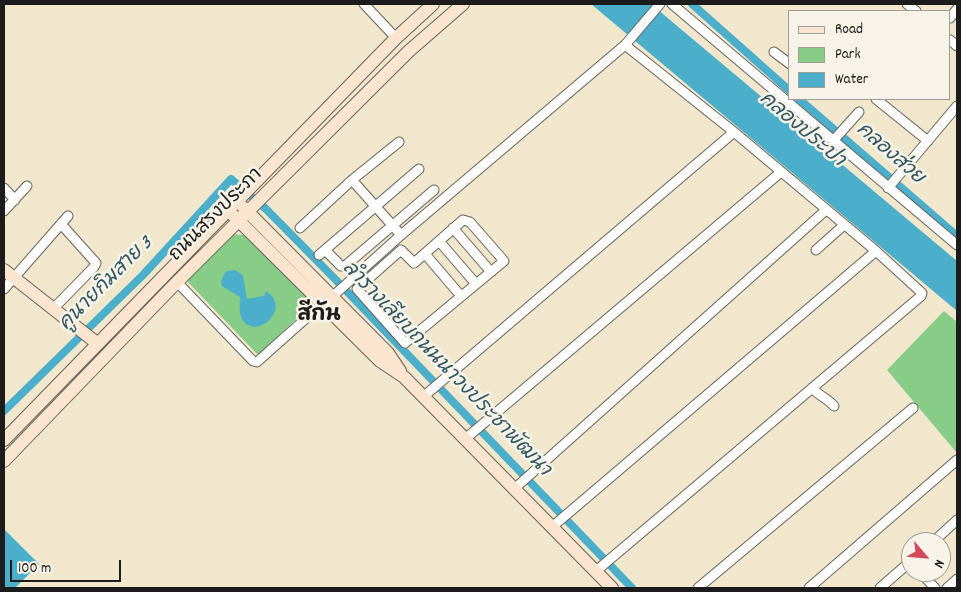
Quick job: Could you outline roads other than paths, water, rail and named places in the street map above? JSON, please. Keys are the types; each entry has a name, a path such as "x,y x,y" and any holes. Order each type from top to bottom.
{"main road":[{"name":"ถนนสรงประภา","path":"4,440 90,338 236,203 396,38 433,4"},
{"name":"ถนนสรงประภา","path":"4,461 177,282 333,126 409,51 463,4"},
{"path":"320,115 333,126"},
{"path":"236,203 251,209 329,299 388,353 404,378 423,397 469,436 555,525 603,566 612,588"},
{"path":"9,274 90,338"}],"street":[{"path":"364,4 396,38"},
{"path":"672,4 787,95"},
{"path":"177,282 253,361 257,362 401,235 628,42 659,6"},
{"path":"603,566 922,294 922,291 628,42"},
{"path":"774,52 788,62"},
{"path":"793,100 892,184 957,246"},
{"path":"877,100 928,141"},
{"path":"892,184 957,106"},
{"path":"837,137 859,112"},
{"path":"423,397 734,132"},
{"path":"300,228 352,180 398,142"},
{"path":"419,170 322,252 341,266 345,266 434,190"},
{"path":"469,436 781,172"},
{"path":"352,180 401,235"},
{"path":"4,211 27,186"},
{"path":"4,188 15,200"},
{"path":"518,485 826,210"},
{"path":"4,290 9,274 68,216"},
{"path":"464,220 470,222 504,261 405,343 357,289 401,250 414,263 452,228 464,220"},
{"path":"53,309 96,263 61,224"},
{"path":"816,250 844,225"},
{"path":"452,228 490,272"},
{"path":"440,241 476,284"},
{"path":"555,525 876,252"},
{"path":"425,254 461,296"},
{"path":"812,388 818,395 828,399 834,406"},
{"path":"698,588 913,408"},
{"path":"809,588 957,460"},
{"path":"944,532 957,520"},
{"path":"880,588 901,570"},
{"path":"947,588 957,580"}],"water":[{"name":"คลองประปา","path":"591,4 651,4 957,261 957,311"},
{"path":"235,270 243,276 247,299 264,296 266,291 273,298 276,306 274,314 262,325 254,327 247,324 240,315 240,297 221,284 223,276 227,271"},
{"path":"4,529 39,564 15,588 4,588"}],"waterway":[{"name":"คลองส่วย","path":"692,4 788,89"},
{"name":"คลองส่วย","path":"800,100 957,236"},
{"name":"ลำรางเลียบถนนนาวงประชาพัฒนา","path":"4,411 143,275 231,179 267,210 335,279 632,588"}],"district":[{"name":"สีกัน","path":"319,317"}],"water label":[{"name":"คูนายกิมสาย 3","path":"107,285"}]}
